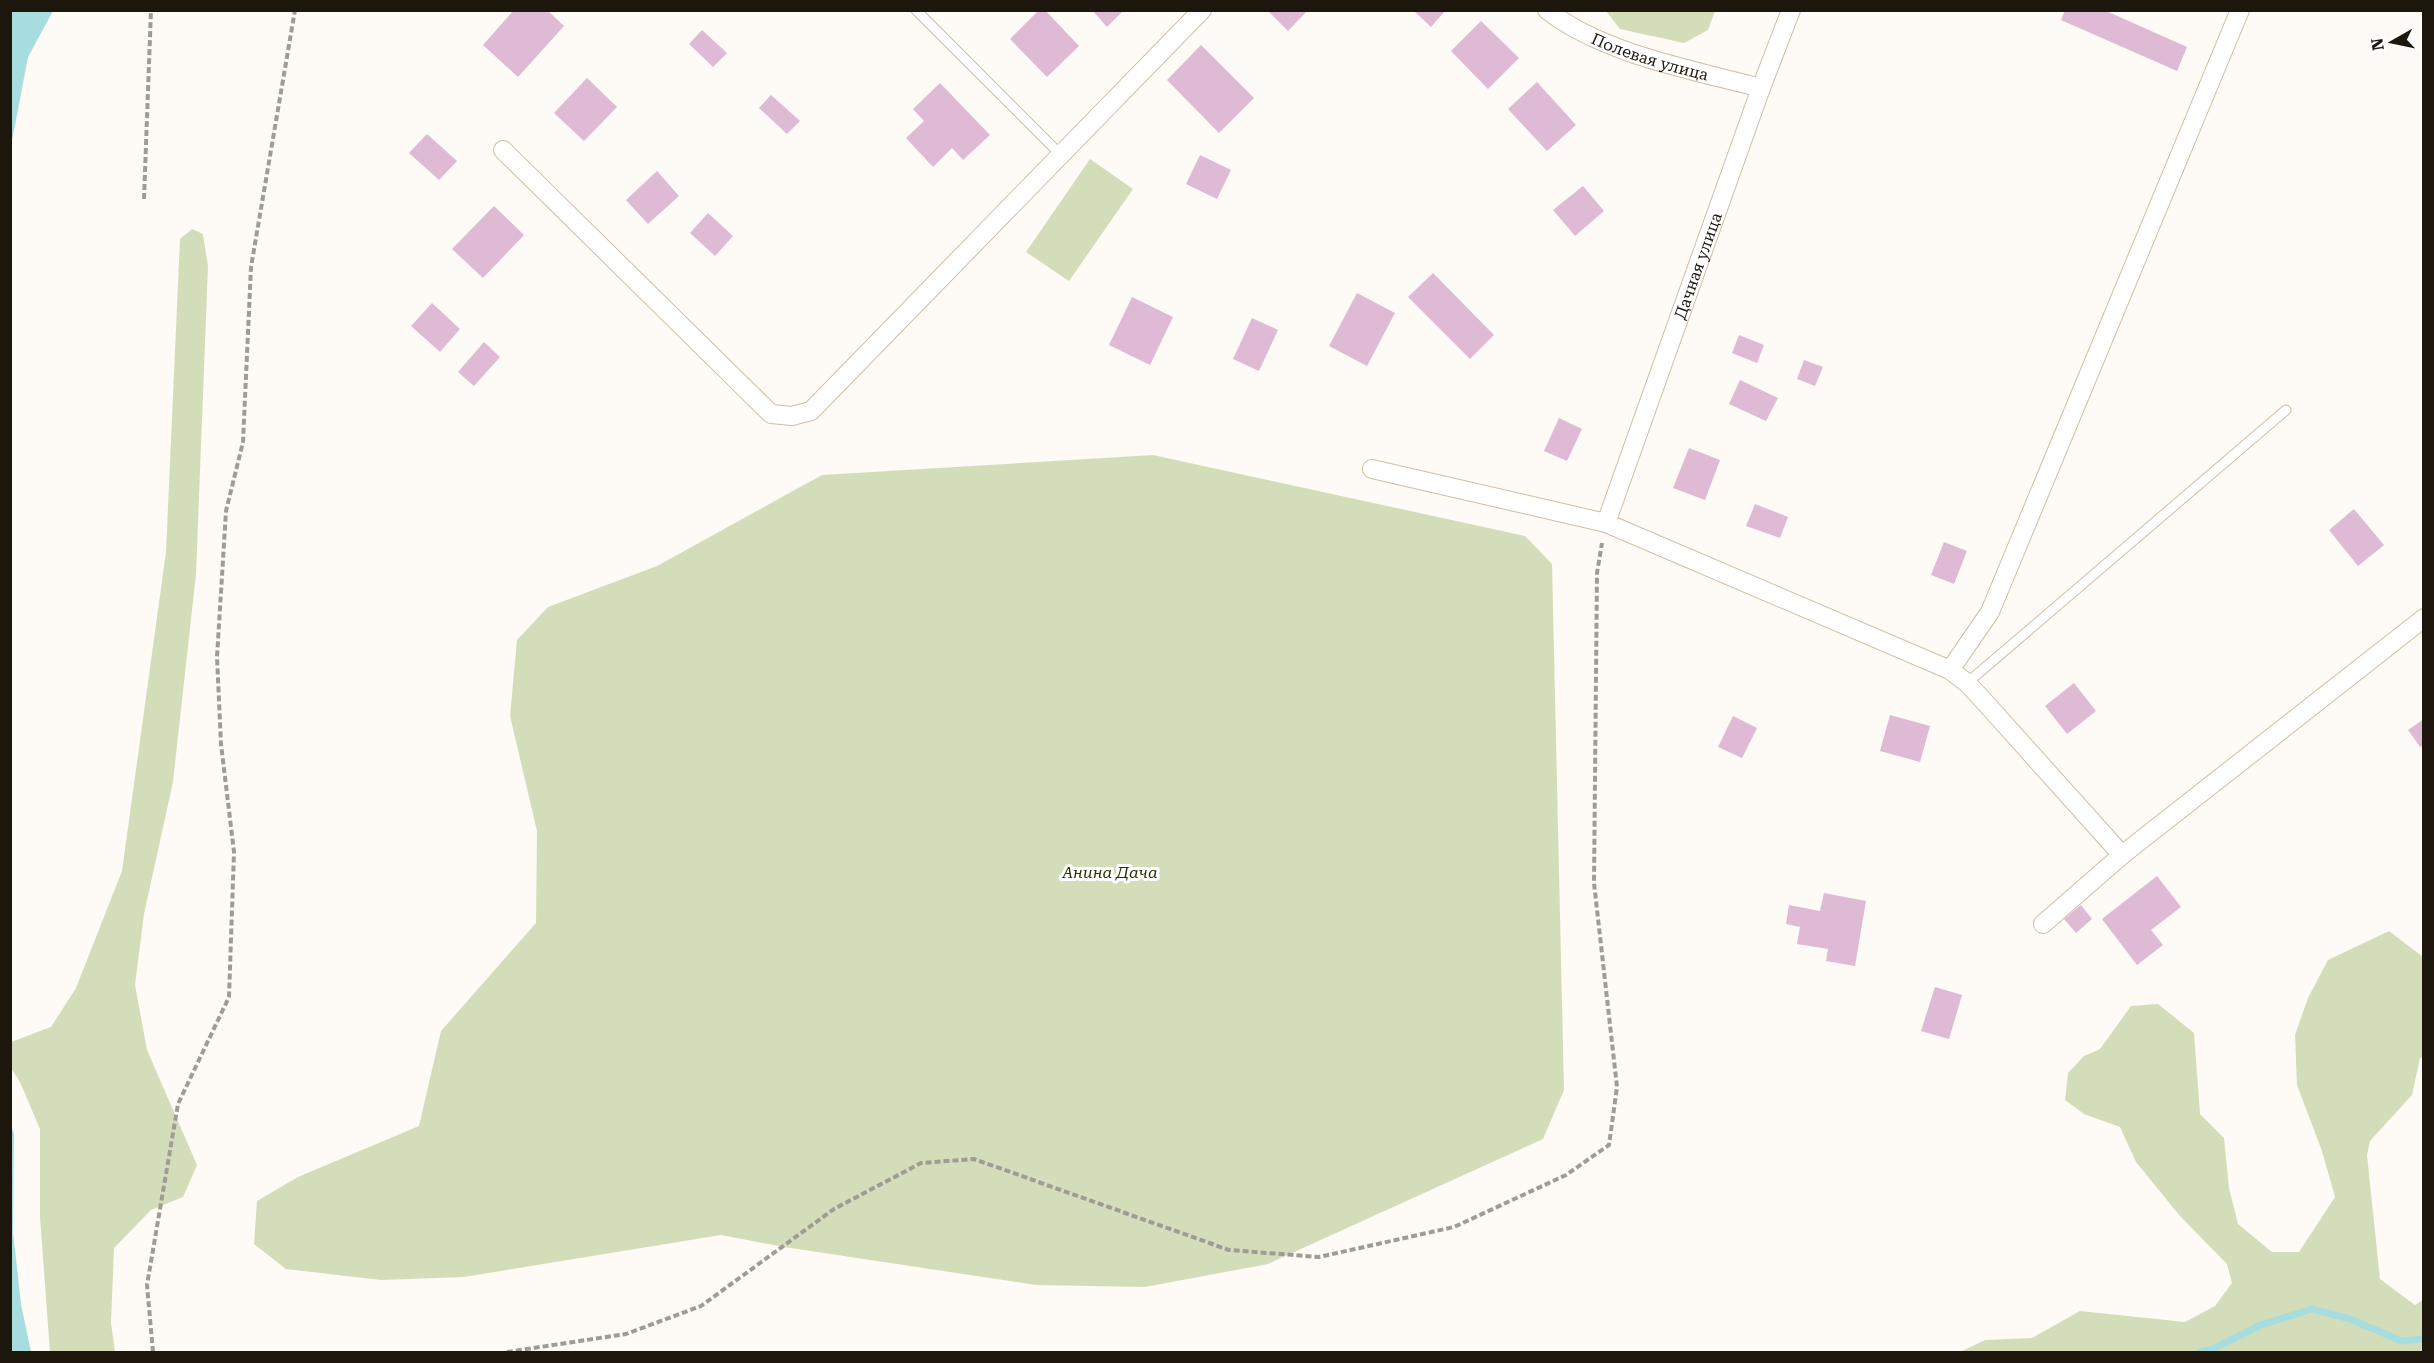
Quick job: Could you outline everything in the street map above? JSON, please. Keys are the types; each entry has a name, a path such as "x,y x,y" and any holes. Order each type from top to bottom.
{"street":[{"path":"503,150 771,414 792,416 811,411 1202,10"},
{"name":"Полевая улица","path":"1547,10 1600,41 1673,65 1761,88"},
{"name":"Дачная улица","path":"1606,523 1791,10"},
{"path":"1950,670 1990,612 2240,10"},
{"path":"1372,469 1606,523 1950,670 1967,683 2122,855"},
{"path":"2043,924 2122,855 2424,618"}],"lane":[{"path":"916,10 1061,155"},
{"path":"1967,683 2286,410"}],"path":[{"path":"144,199 151,10"},
{"path":"153,1353 147,1285 178,1104 229,997 234,852 221,744 217,657 226,511 243,442 251,267 295,10"},
{"path":"507,1353 627,1334 701,1306 834,1209 921,1163 974,1159 1229,1250 1319,1257 1454,1227 1566,1175 1609,1145 1617,1087 1594,883 1597,573 1606,523"}],"green space":[{"path":"1606,11 1715,11 1708,30 1684,43 1620,29"},
{"path":"1090,159 1133,189 1069,281 1026,252"},
{"path":"192,229 203,234 208,266 196,574 173,782 144,914 135,985 147,1050 197,1165 183,1197 151,1210 114,1248 111,1323 115,1352 50,1352 40,1217 40,1129 20,1082 11,1068 11,1042 51,1027 76,988 122,871 166,552 180,239"},
{"name":"Анина Дача","path":"1153,455 1525,536 1552,564 1564,1090 1543,1139 1268,1264 1145,1287 1036,1285 784,1247 721,1235 464,1277 381,1280 286,1269 254,1244 257,1201 298,1177 419,1126 441,1031 536,923 537,831 510,716 517,640 548,607 657,566 822,475"},
{"path":"2389,931 2423,957 2423,1057 2420,1058 2412,1095 2370,1141 2367,1155 2380,1279 2415,1305 2423,1300 2423,1352 1960,1352 1985,1340 2032,1338 2080,1311 2185,1322 2215,1306 2232,1283 2227,1264 2180,1216 2136,1162 2120,1127 2084,1114 2065,1100 2068,1073 2084,1056 2100,1049 2131,1006 2158,1004 2194,1033 2200,1114 2224,1138 2229,1188 2238,1224 2272,1252 2299,1252 2335,1197 2322,1151 2297,1085 2295,1035 2308,998 2328,960"}],"water":[{"path":"11,10 53,11 28,57 11,146"},
{"path":"10,1125 14,1133 13,1232 21,1304 31,1352 11,1352"}],"building":[{"path":"514,10 547,10 564,26 518,77 483,45"},
{"path":"1039,10 1045,10 1079,46 1047,77 1010,39"},
{"path":"1092,10 1124,10 1107,27"},
{"path":"1267,10 1308,10 1288,31"},
{"path":"1413,10 1446,10 1431,27"},
{"path":"2065,10 2104,10 2187,47 2177,71 2061,20"},
{"path":"1481,21 1519,58 1488,89 1451,51"},
{"path":"702,30 727,53 713,67 689,44"},
{"path":"1201,45 1254,98 1219,133 1167,80"},
{"path":"587,78 617,107 584,141 554,113"},
{"path":"1537,82 1576,125 1547,151 1508,109"},
{"path":"940,83 990,135 963,160 952,148 933,167 906,138 924,121 913,109"},
{"path":"771,95 800,121 787,134 759,108"},
{"path":"427,134 457,161 439,180 409,153"},
{"path":"1200,155 1231,170 1217,199 1186,184"},
{"path":"657,171 679,196 648,224 626,200"},
{"path":"1583,186 1604,211 1575,236 1553,210"},
{"path":"494,206 524,235 483,278 452,249"},
{"path":"708,213 733,236 715,256 690,233"},
{"path":"1433,273 1494,335 1470,359 1408,297"},
{"path":"1357,293 1395,313 1367,366 1329,346"},
{"path":"1132,297 1173,317 1150,365 1109,345"},
{"path":"432,303 460,329 440,352 411,326"},
{"path":"1252,318 1278,330 1259,371 1233,359"},
{"path":"1739,335 1764,345 1757,363 1732,353"},
{"path":"484,342 500,357 474,386 458,372"},
{"path":"1804,360 1823,367 1815,386 1797,379"},
{"path":"1740,380 1778,398 1766,421 1729,404"},
{"path":"1559,418 1582,429 1567,461 1544,451"},
{"path":"1689,448 1720,460 1705,500 1673,488"},
{"path":"1755,504 1788,517 1780,538 1746,526"},
{"path":"2354,509 2384,545 2358,566 2329,530"},
{"path":"1944,542 1967,551 1954,584 1931,575"},
{"path":"2074,683 2096,711 2067,734 2045,706"},
{"path":"1890,715 1930,726 1920,762 1880,751"},
{"path":"1733,716 1757,728 1742,758 1718,747"},
{"path":"2424,719 2424,745 2420,747 2408,730"},
{"path":"2157,876 2181,907 2151,930 2163,945 2137,965 2102,919"},
{"path":"1824,893 1866,901 1855,966 1826,961 1828,949 1797,944 1800,927 1786,924 1789,905 1820,911"},
{"path":"2081,905 2092,919 2076,933 2064,919"},
{"path":"1935,987 1962,995 1949,1039 1921,1031"}],"waterway":[{"path":"2200,1352 2211,1350 2261,1325 2312,1309 2350,1319 2402,1341 2424,1339"}]}
